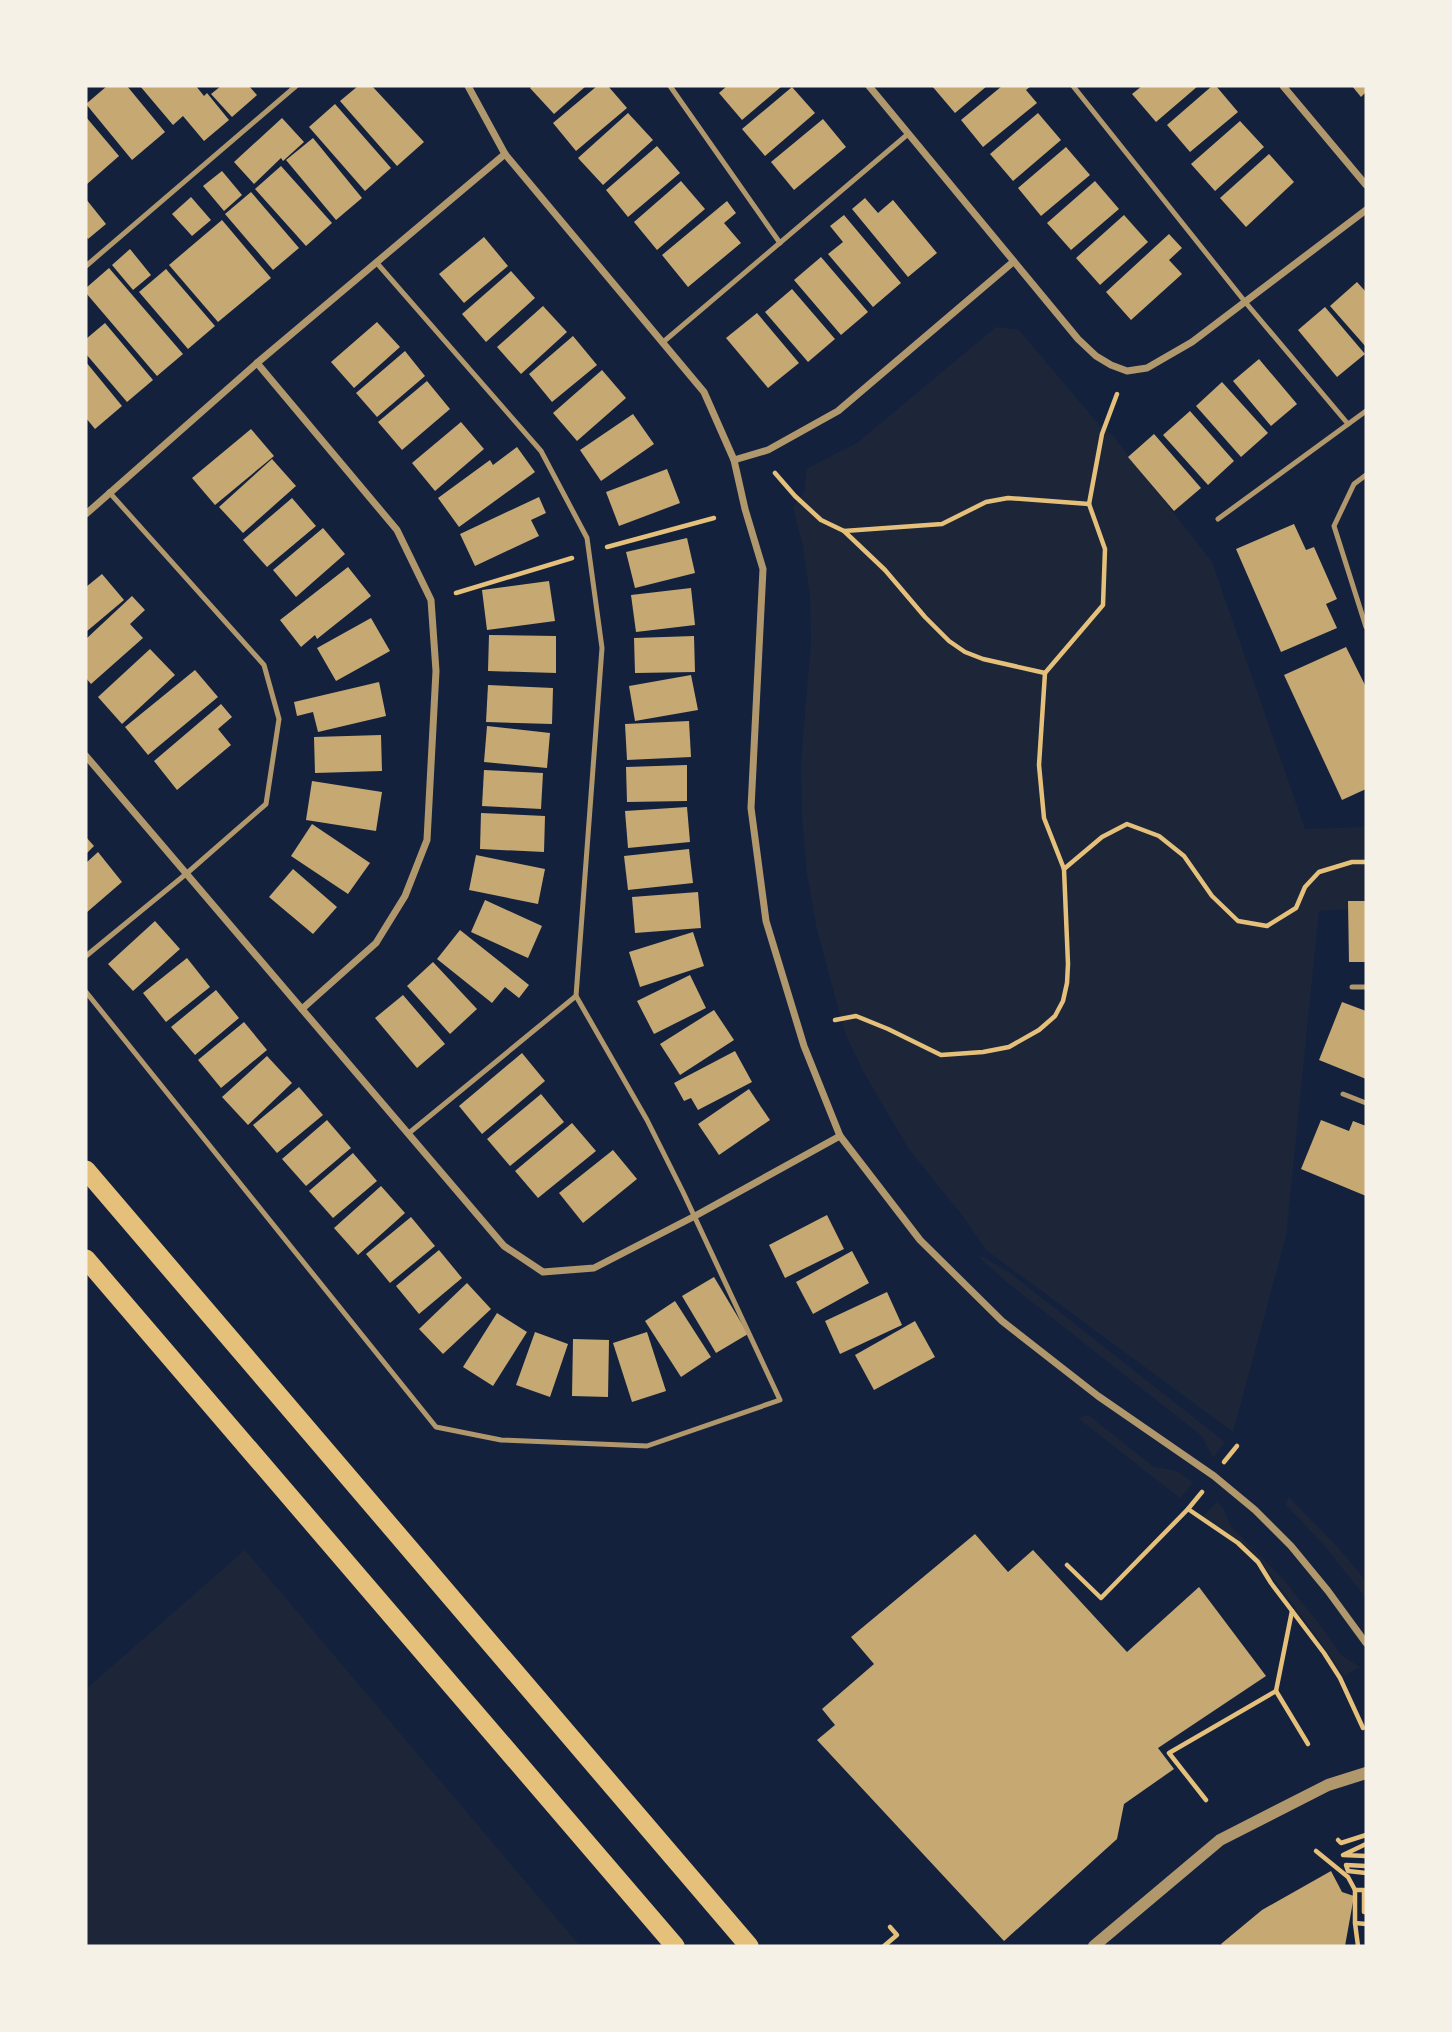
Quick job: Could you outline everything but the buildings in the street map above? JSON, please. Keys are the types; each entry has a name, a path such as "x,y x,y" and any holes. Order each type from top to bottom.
{"highway":[{"path":"86,1170 749,1946"},
{"path":"86,1259 675,1946"}],"street":[{"path":"468,86 505,154 704,392 734,460 763,569 751,808 766,921 804,1046 840,1136 919,1240 993,1312 1098,1396 1214,1476 1255,1510 1291,1546 1366,1643"},
{"path":"869,86 1078,339 1096,356 1126,371 1147,368 1192,342 1366,210"},
{"path":"1283,86 1366,186"},
{"path":"86,514 257,363 505,154"},
{"path":"734,460 768,450 838,411 1013,262"},
{"path":"257,363 397,530 431,600 436,671 427,839 405,895 376,943 302,1009"},
{"path":"86,756 504,1246 542,1272 594,1268 840,1136"},
{"path":"1094,1946 1220,1840 1328,1785 1366,1773"}],"lane":[{"path":"86,266 296,86"},
{"path":"670,86 780,243"},
{"path":"1073,86 1246,303 1348,424"},
{"path":"662,343 908,134"},
{"path":"86,992 436,1427 501,1440 647,1446 780,1400 695,1216 647,1120 576,996 601,648 587,538 541,451 376,262"},
{"path":"1219,519 1366,411"},
{"path":"1366,475 1354,484 1334,526 1366,627"},
{"path":"86,957 266,804 279,719 264,665 109,492"},
{"path":"1352,987 1366,987"},
{"path":"409,1133 576,996"},
{"path":"1343,1094 1366,1103"}],"path":[{"path":"835,1020 856,1016 941,1055 983,1052 1009,1047 1039,1030 1055,1016 1063,1002 1068,983 1064,869 1044,818 1039,765 1045,673 1103,605 1105,549 1089,504 1101,434 1117,394"},
{"path":"775,473 821,520 844,531 892,576 925,617 949,641 965,652 983,659 1045,673"},
{"path":"844,531 942,524 986,502 1007,498 1089,504"},
{"path":"600,549 714,518"},
{"path":"456,593 576,557"},
{"path":"1064,869 1102,837 1127,824 1160,836 1184,856 1212,897 1238,921 1267,926 1296,908 1306,887 1319,872 1352,862 1366,862"},
{"path":"1222,1465 1237,1447"},
{"path":"1067,1565 1101,1598 1203,1491"},
{"path":"1188,1509 1248,1551 1310,1632 1340,1678 1363,1728"},
{"path":"1292,1610 1276,1691 1308,1744"},
{"path":"1206,1801 1169,1753 1276,1691"},
{"path":"1338,1840 1341,1843 1366,1835"},
{"path":"1366,1844 1343,1855 1366,1856"},
{"path":"1316,1851 1348,1877 1355,1890 1357,1946"},
{"path":"1366,1866 1346,1865 1348,1871 1366,1873"},
{"path":"1355,1890 1364,1889 1366,1912"},
{"path":"1355,1923 1366,1924"},
{"path":"884,1946 897,1935 890,1927"}],"shaded area":[{"path":"996,327 1019,330 1094,419 1114,437 1212,562 1305,829 1366,827 1366,908 1319,911 1286,1236 1233,1432 986,1250 965,1219 908,1148 863,1071 845,1033 817,930 807,874 802,815 801,762 811,643 810,595 803,546 793,508 805,490 806,469 857,443"},
{"path":"981,1256 1010,1273 1225,1442 1213,1458 1202,1436 1009,1284 980,1258"},
{"path":"1088,1415 1154,1467 1177,1471 1193,1483 1180,1498 1078,1418"},
{"path":"1289,1497 1361,1575 1366,1583 1366,1598 1324,1545 1285,1504"},
{"path":"1217,1502 1223,1508 1232,1528 1284,1580 1341,1655 1360,1667 1344,1676 1251,1549 1203,1516"},
{"path":"245,1550 580,1946 86,1946 86,1689"}]}
